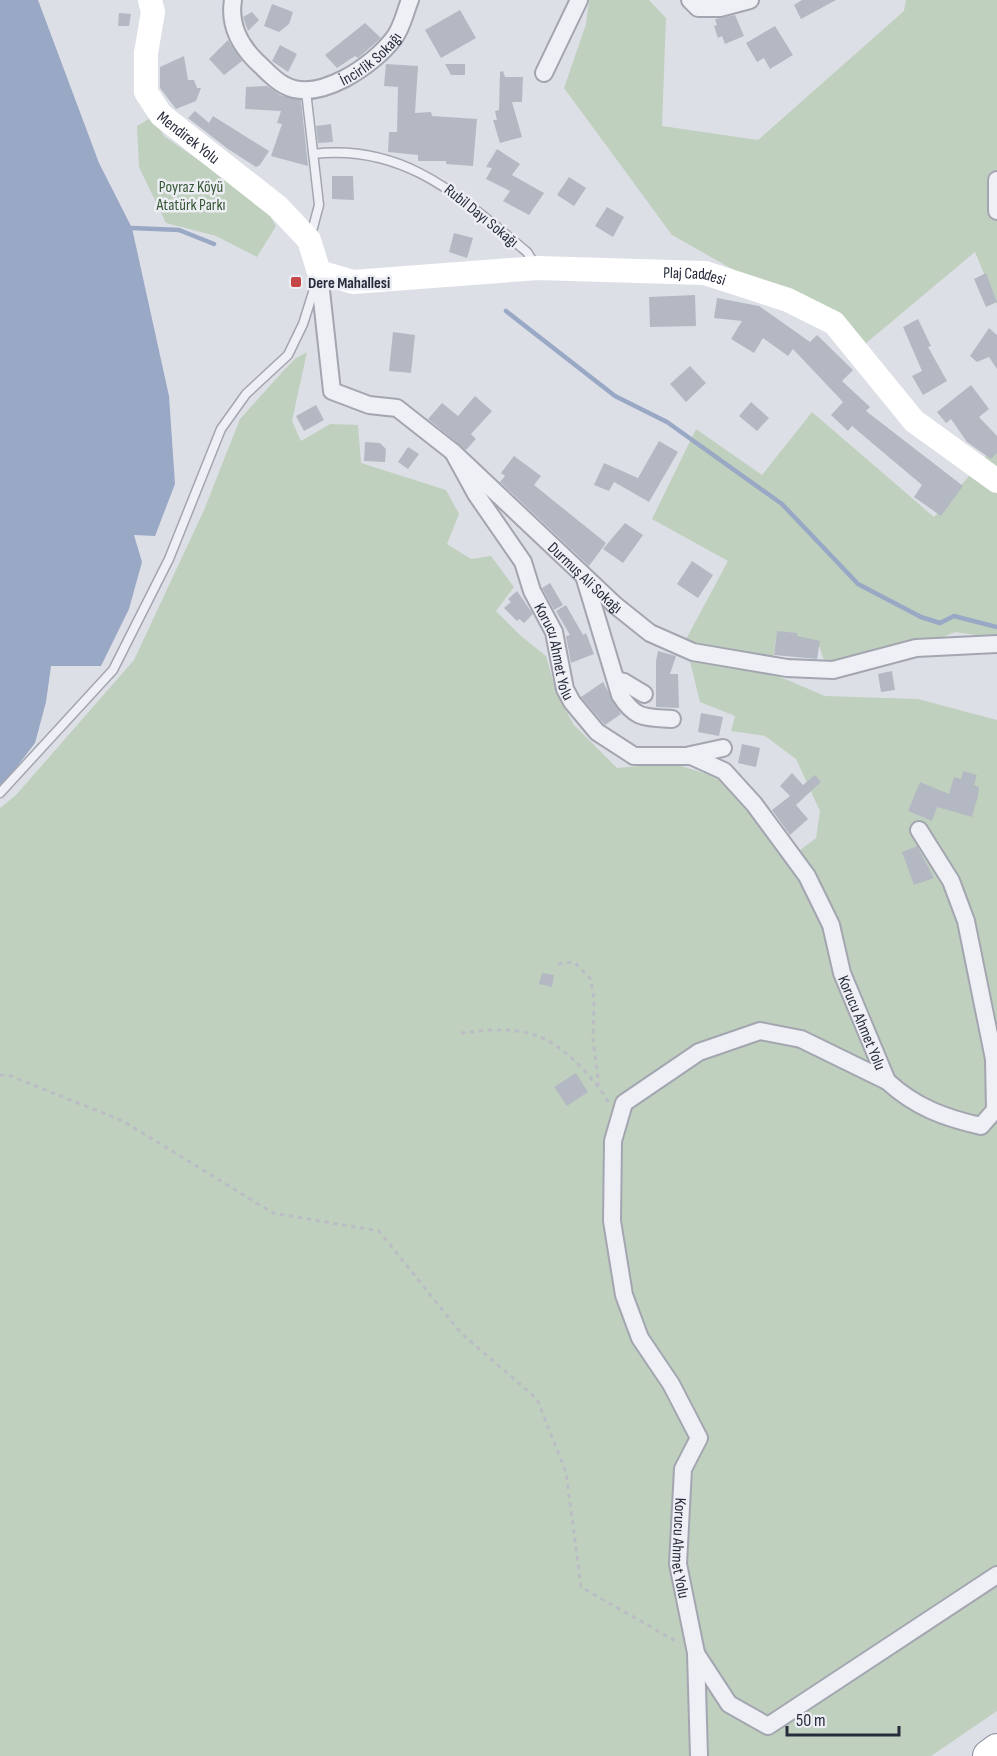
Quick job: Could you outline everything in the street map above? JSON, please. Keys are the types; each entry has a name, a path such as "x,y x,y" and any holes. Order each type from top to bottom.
{"highway":[{"path":"989,1756 997,1750"}],"street":[{"name":"Mendirek Yolu","path":"150,0 153,12 146,52 146,92 161,115 278,207 309,240 319,272"},
{"path":"233,0 231,14 240,41 247,52 285,86 306,91"},
{"name":"İncirlik Sokağı","path":"306,91 325,88 370,63 395,37 410,0"},
{"path":"544,73 579,0"},
{"path":"690,0 698,8 720,8 750,0"},
{"path":"997,180 997,211"},
{"name":"Plaj Caddesi","path":"319,272 353,282 538,268 705,273 788,300 834,323 914,421 997,480"},
{"name":"Durmuş Ali Sokağı","path":"319,272 332,391 369,405 397,408 453,452 615,605 650,633 693,652 787,668 833,670 916,648 997,644"},
{"name":"Korucu Ahmet Yolu","path":"453,452 476,494 523,562 532,591 555,632 565,688 572,702 597,732 634,756 686,756 724,771 754,804 807,876 831,925 842,973 887,1082"},
{"path":"584,575 616,680 629,710 639,716 672,719"},
{"path":"616,680 644,694"},
{"path":"686,756 723,748"},
{"path":"887,1082 906,1099 947,1119 981,1126 995,1110 994,1059 966,921 951,881 919,830"},
{"name":"Korucu Ahmet Yolu","path":"699,1756 696,1653 678,1564 682,1469 699,1438 671,1384 640,1338 624,1294 612,1221 613,1142 624,1103 699,1052 760,1031 801,1039 887,1082"},
{"path":"696,1653 729,1704 768,1726 997,1575"}],"lane":[{"path":"306,91 319,205 309,240"},
{"name":"Rubil Dayı Sokağı","path":"313,154 343,150 385,158 440,182 527,252 538,268"},
{"path":"0,793 113,670 168,560 221,429 246,394 288,355 303,324 319,272"}],"path":[{"path":"461,1033 496,1029 536,1035 573,1059 599,1087 593,1040 594,998 590,978 574,962 558,964"},
{"path":"0,1075 8,1074 123,1121 273,1213 379,1231 461,1333 537,1399 566,1472 581,1587 696,1653"}],"green space":[{"path":"589,0 649,0 666,18 662,126 758,140 904,11 906,0 997,0 997,305 975,252 865,344 672,235 564,88 586,24"},
{"name":"Poyraz Köyü Atatürk Parkı","path":"152,117 164,136 264,206 276,226 257,257 216,236 166,223 139,167 137,126"},
{"path":"307,352 292,421 301,441 330,424 358,425 361,463 446,490 459,514 447,544 471,559 491,556 514,587 496,611 521,636 546,656 557,695 574,725 617,768 672,763 710,775 735,789 787,860 816,838 820,811 796,759 765,736 731,731 735,716 700,702 685,641 728,561 652,519 696,429 762,475 812,412 934,517 997,443 997,638 955,632 922,646 825,664 818,642 776,637 771,673 825,696 918,699 997,720 997,1711 931,1756 0,1756 0,808 16,795 134,660 204,510 240,419 296,358"}],"water":[{"path":"0,0 38,0 99,163 132,228 169,396 175,484 155,536 134,535 142,562 129,609 101,666 51,666 46,702 35,743 0,789"}],"building":[{"path":"802,0 836,0 801,19 794,5"},
{"path":"272,4 293,12 289,24 279,32 264,26"},
{"path":"460,10 476,38 441,58 425,30"},
{"path":"252,12 259,20 248,31 243,17"},
{"path":"119,13 131,14 129,26 118,26"},
{"path":"735,15 744,36 725,44 722,36 718,38 714,26 717,25 715,19"},
{"path":"365,23 381,38 358,58 355,56 337,68 325,55"},
{"path":"775,26 793,55 770,69 764,58 757,62 746,43"},
{"path":"228,40 242,61 224,75 209,59"},
{"path":"280,45 297,54 288,72 272,61"},
{"path":"184,56 188,80 194,80 197,88 201,88 196,101 176,109 160,88 160,67"},
{"path":"386,64 418,66 415,113 431,112 432,116 477,119 473,166 446,164 446,161 418,161 418,155 388,152 389,132 397,132 398,87 384,86"},
{"path":"445,64 465,64 465,75 451,75"},
{"path":"503,71 505,77 523,77 522,102 512,102 522,137 500,143 493,120 497,120 495,111 499,110 500,72"},
{"path":"267,86 280,95 301,100 308,166 271,156 282,124 277,123 281,111 245,109 246,87"},
{"path":"195,111 209,123 213,116 269,151 260,165 256,167 228,149 188,118"},
{"path":"331,124 333,142 318,143 316,126"},
{"path":"497,149 520,164 512,175 544,193 529,215 503,201 510,191 486,179 492,168 486,167"},
{"path":"332,176 353,176 354,200 332,199"},
{"path":"569,177 586,188 574,206 557,195"},
{"path":"607,207 624,217 613,237 595,226"},
{"path":"454,233 473,238 467,258 449,252"},
{"path":"986,273 997,302 986,307 974,279"},
{"path":"695,295 696,326 650,327 649,297"},
{"path":"717,298 759,306 810,342 817,335 853,370 842,381 870,407 866,411 963,486 941,516 914,497 922,485 852,426 848,431 831,415 843,402 793,349 788,356 763,338 754,353 731,339 742,321 714,318"},
{"path":"918,319 931,346 928,347 947,381 923,395 912,376 922,371 903,327"},
{"path":"989,328 997,335 997,369 989,357 977,362 970,356"},
{"path":"393,332 415,335 411,373 389,371"},
{"path":"690,366 706,383 686,402 670,384"},
{"path":"971,385 989,409 979,417 997,436 997,453 991,459 967,442 951,419 946,423 937,412"},
{"path":"475,396 492,411 471,434 476,439 466,450 428,419 442,403 458,416"},
{"path":"751,402 769,418 757,431 739,416"},
{"path":"316,405 324,420 304,431 296,416"},
{"path":"659,441 678,452 649,502 614,482 609,491 594,485 604,463 638,478"},
{"path":"365,442 380,443 386,449 385,462 364,461"},
{"path":"408,447 419,454 408,469 398,462"},
{"path":"514,456 541,476 534,485 606,543 589,566 500,482 505,476 501,473"},
{"path":"625,523 643,535 623,563 603,549"},
{"path":"692,561 713,575 698,598 677,584"},
{"path":"550,583 563,605 554,610 542,588"},
{"path":"517,591 533,614 524,623 519,619 517,621 504,608 511,602 508,599"},
{"path":"566,605 583,635 586,633 594,654 571,663 566,636 570,635 556,611"},
{"path":"777,631 797,633 797,636 820,641 817,659 774,655"},
{"path":"658,651 676,656 670,674 678,674 679,708 656,707"},
{"path":"892,671 895,690 881,692 878,674"},
{"path":"603,682 621,714 605,725 581,697"},
{"path":"701,713 723,717 719,736 698,732"},
{"path":"742,744 760,748 756,767 738,763"},
{"path":"963,771 977,775 974,785 979,787 978,796 972,817 937,807 932,821 908,811 920,782 949,794 954,777 961,779"},
{"path":"792,773 803,785 815,775 821,782 796,805 808,819 790,835 772,810 790,796 780,786"},
{"path":"917,846 934,878 914,885 902,852"},
{"path":"542,973 554,975 552,987 539,984"},
{"path":"576,1073 588,1092 567,1106 554,1087"}],"waterway":[{"path":"132,228 179,230 214,244"},
{"path":"506,311 615,396 667,422 782,504 858,584 921,617 940,623 954,616 997,627"}],"place":[{"name":"Dere Mahallesi","path":"296,282"}]}
